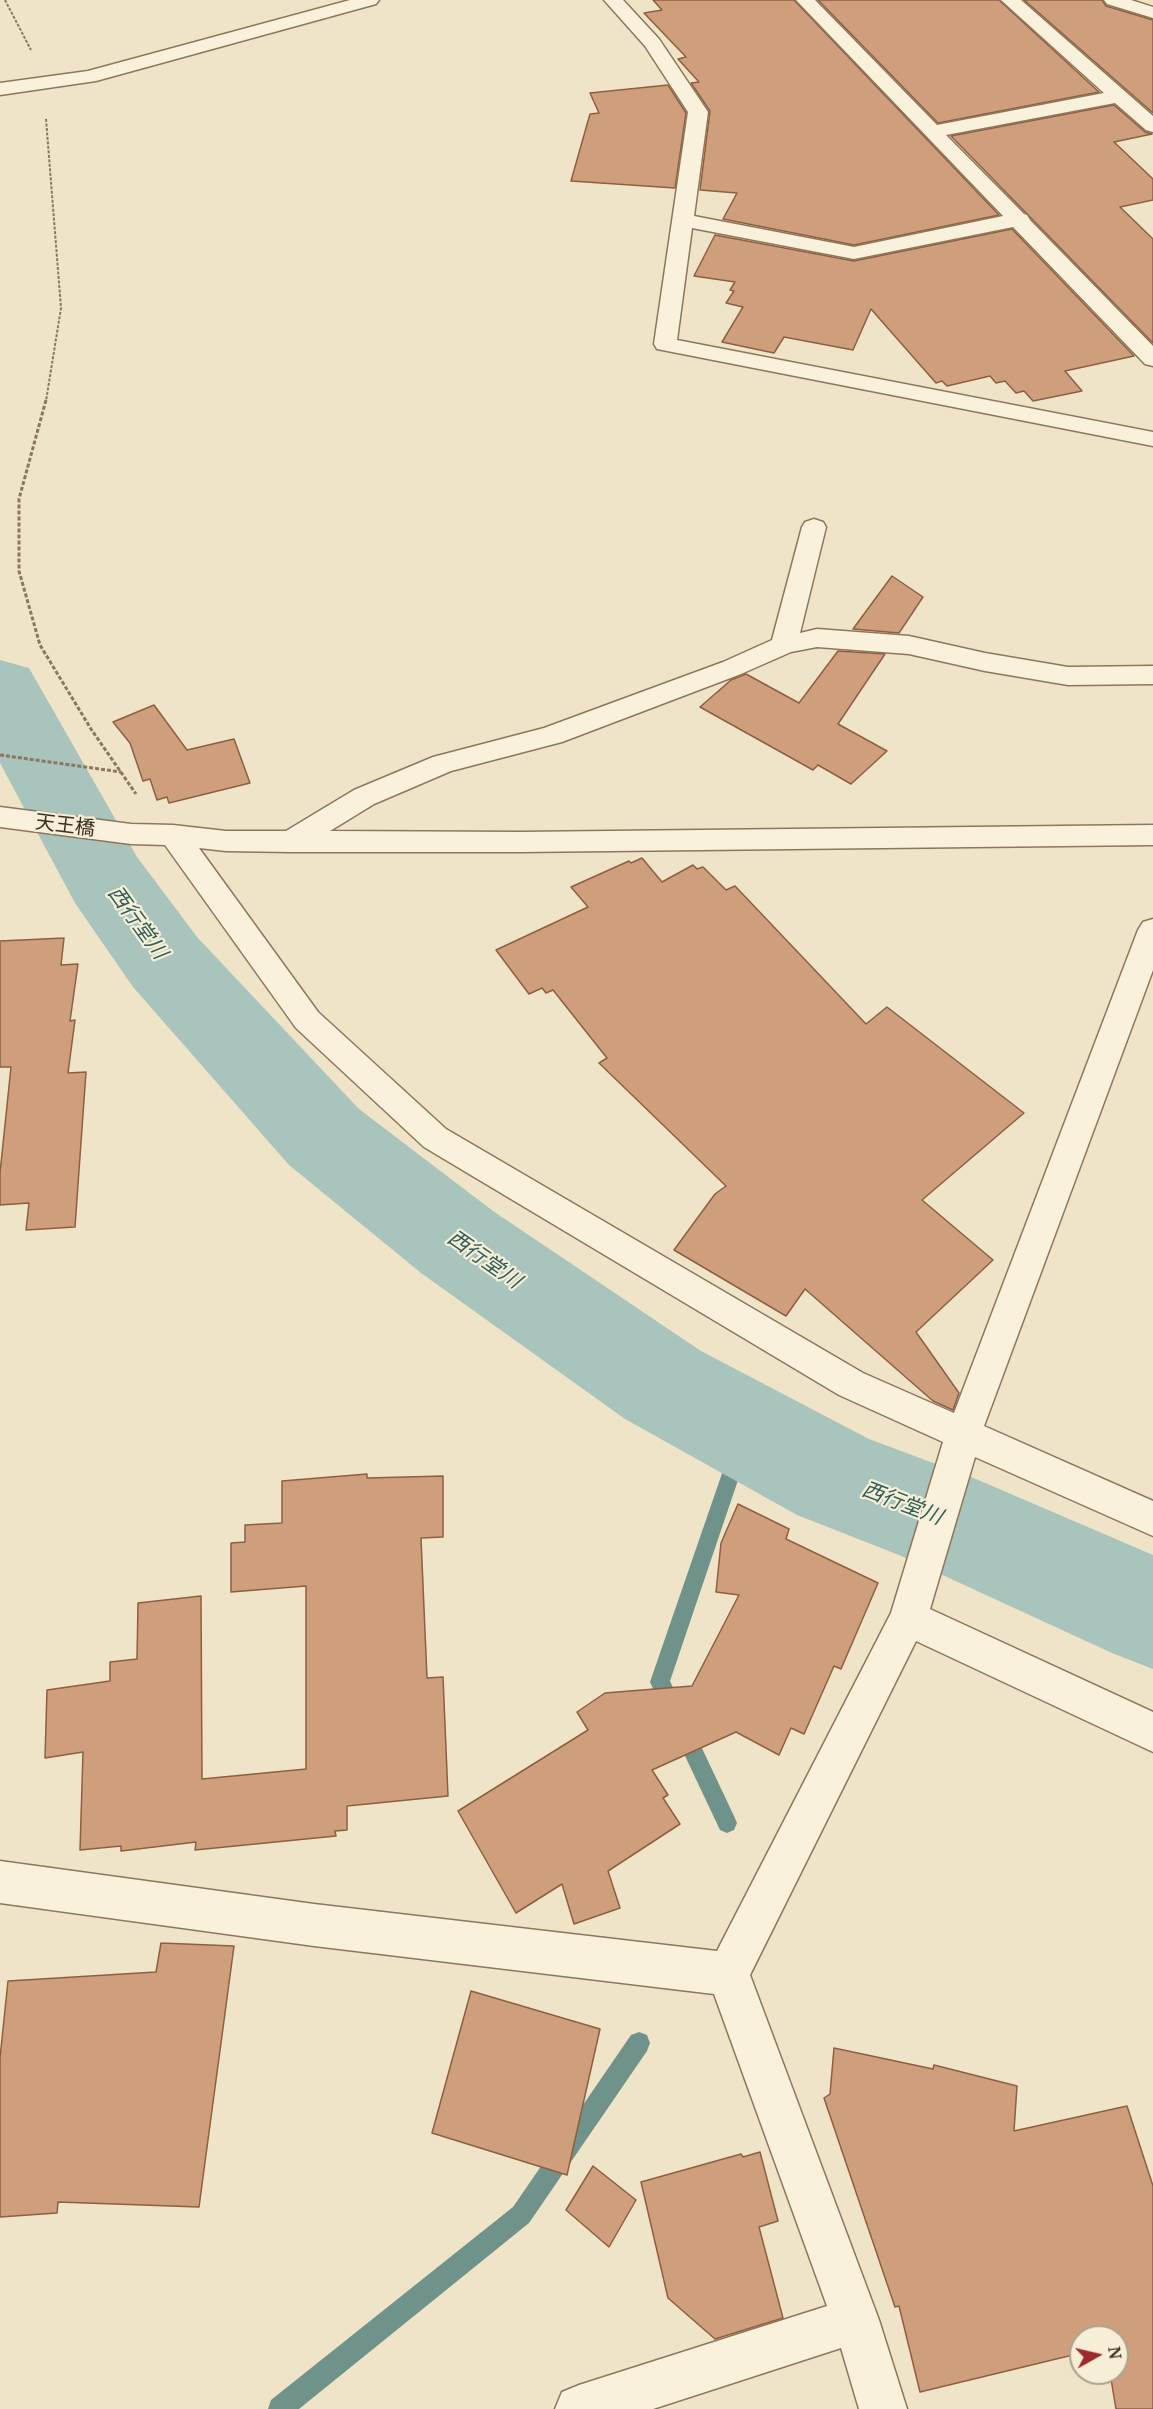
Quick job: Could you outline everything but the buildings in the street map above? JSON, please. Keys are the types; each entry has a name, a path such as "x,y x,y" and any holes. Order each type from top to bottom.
{"street":[{"path":"0,89 89,77 370,0"},
{"path":"613,0 652,43 698,112 665,344 1153,439"},
{"path":"805,0 1020,219 1153,359"},
{"path":"1010,0 1153,126"},
{"path":"1113,0 1153,13"},
{"path":"934,131 1119,96"},
{"path":"683,220 854,252 1020,219"},
{"path":"784,645 814,527"},
{"path":"290,842 364,797 443,764 552,735 732,668 784,645 817,638 909,645 985,662 1068,676 1153,675"},
{"name":"天王橋","path":"0,817 131,834 173,835 226,841 290,842 520,842 1153,835"},
{"path":"173,835 307,1020 435,1138 851,1384 961,1444 1153,1519"},
{"path":"884,2409 856,2320 728,1974 911,1609 961,1444 1153,930"},
{"path":"911,1609 1153,1732"},
{"path":"0,1882 314,1925 728,1974"},
{"path":"579,2409 856,2320"}],"path":[{"path":"0,755 122,772 138,797 91,729 40,645 19,571 19,499 48,394 61,308 45,107 5,0"}],"waterway":[{"name":"西行堂川","path":"0,687 106,880 165,962 324,1137 457,1242 663,1385 836,1479 936,1516 1153,1613"},
{"path":"673,1709 660,1682 746,1430"},
{"path":"684,1732 727,1823"},
{"path":"280,2409 521,2215 639,2043"}]}
